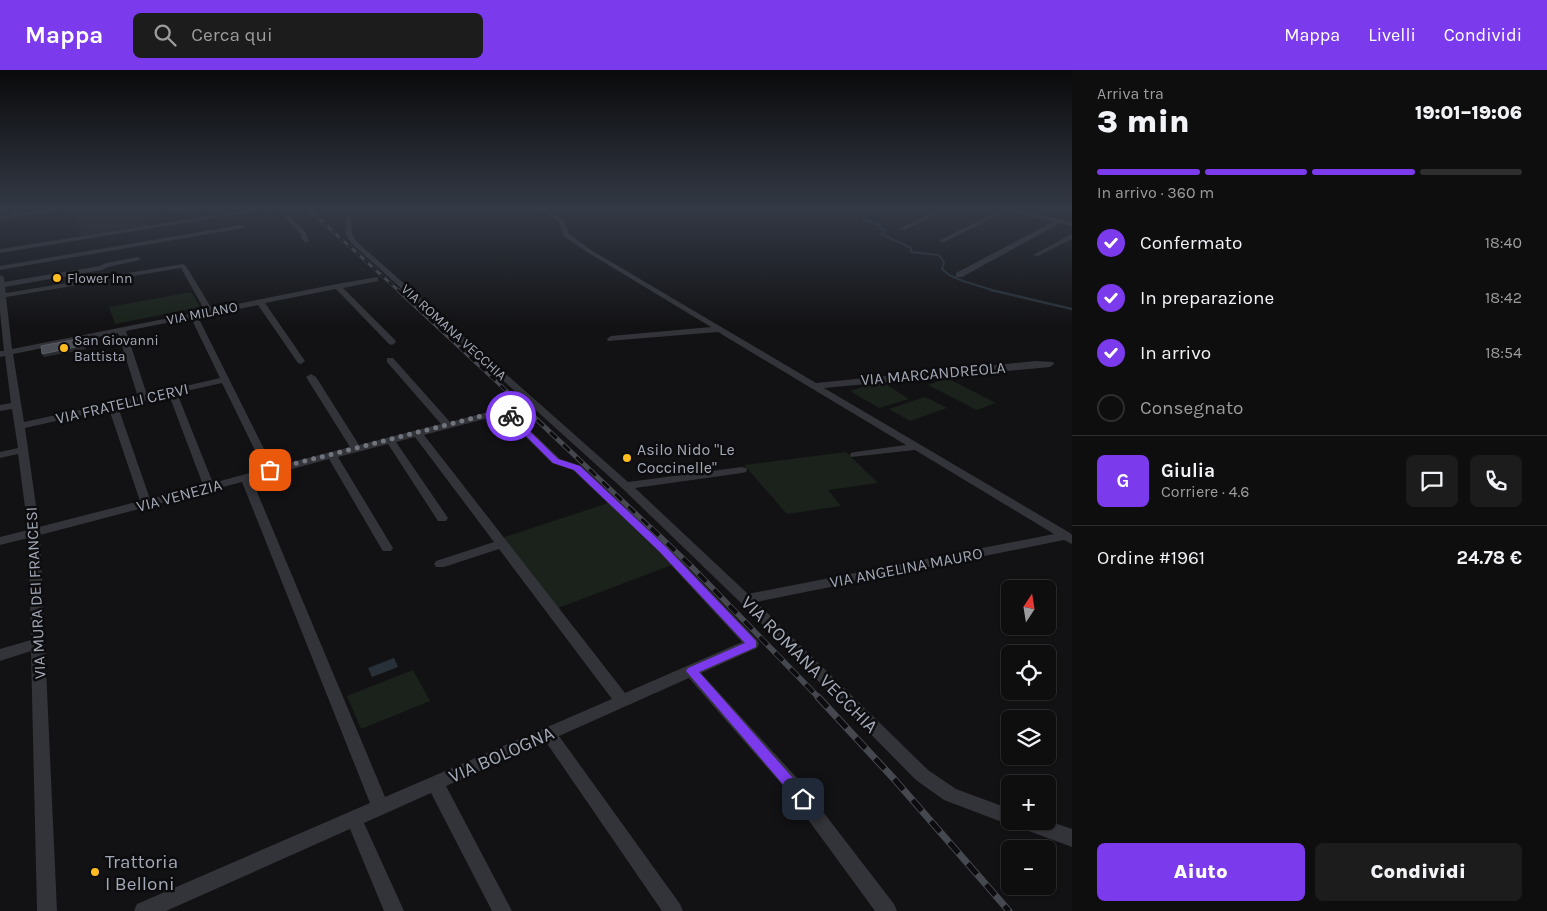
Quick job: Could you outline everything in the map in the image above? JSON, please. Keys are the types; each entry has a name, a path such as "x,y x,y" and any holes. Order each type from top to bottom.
{"street":[{"path":"0,251 24,247"},
{"path":"0,268 122,247"},
{"name":"VIA ROMANA VECCHIA","path":"359,247 626,486 745,599 932,784 960,800 1001,814"},
{"name":"VIA MARCANDREOLA","path":"584,247 1069,538"},
{"path":"959,274 1009,247"},
{"path":"1036,255 1051,247"},
{"path":"1,288 138,259"},
{"path":"1,288 182,266 210,312"},
{"name":"VIA MILANO","path":"4,353 375,279"},
{"path":"337,286 392,342"},
{"name":"VIA MURA DEI FRANCESI","path":"1,288 6,384 16,405 20,426 34,532 48,911"},
{"path":"260,302 301,361"},
{"path":"193,315 270,470"},
{"path":"122,329 143,398"},
{"path":"610,339 721,329"},
{"path":"390,360 447,425"},
{"name":"VIA MARCANDREOLA","path":"815,386 1050,364"},
{"path":"311,377 356,449"},
{"name":"VIA FRATELLI CERVI","path":"20,426 224,380"},
{"path":"172,392 209,487"},
{"path":"0,408 16,405"},
{"path":"113,405 146,503"},
{"name":"VIA VENEZIA","path":"0,541 493,413 509,415 556,461 577,468 663,550 752,644"},
{"path":"417,433 622,701"},
{"path":"390,440 442,518"},
{"path":"855,455 917,447"},
{"path":"0,455 23,450"},
{"path":"332,455 387,548"},
{"path":"626,486 742,470"},
{"path":"245,477 381,808"},
{"name":"VIA ANGELINA MAURO","path":"745,599 1069,538"},
{"path":"440,564 502,544"},
{"path":"0,655 38,643"},
{"name":"VIA BOLOGNA","path":"144,911 752,644"},
{"path":"691,671 791,783 888,911"},
{"path":"550,734 673,911"},
{"path":"434,784 502,911"},
{"path":"354,819 394,911"},
{"path":"1049,830 1072,838"}],"shaded area":[{"path":"191,292 200,307 115,324 109,307"},
{"path":"947,378 996,403 977,410 928,385"},
{"path":"881,381 909,399 879,408 850,391"},
{"path":"925,397 947,408 910,421 889,409"},
{"path":"846,452 878,483 828,490 841,506 787,514 744,465"},
{"path":"608,503 672,565 558,608 502,538"},
{"path":"394,658 398,667 372,677 368,668"},
{"path":"413,670 430,701 361,729 347,696"}],"building":[{"path":"83,338 85,345 42,354 41,346"}],"waterway":[{"path":"909,247 911,252 939,255 944,262 942,269 949,275 994,291"},
{"path":"994,291 1072,309"}],"railway":[{"path":"351,247 399,291"},
{"path":"398,290 512,396"},
{"path":"511,395 652,529"},
{"path":"651,528 690,565 819,698"},
{"path":"818,697 895,780 1009,911"}],"way so far":[{"path":"270,470 493,413 500,412 511,416"}],"place":[{"name":"Flower Inn","path":"57,278"},
{"name":"San Giovanni Battista","path":"64,348"},
{"name":"Asilo Nido \"Le Coccinelle\"","path":"627,458"},
{"name":"Trattoria I Belloni","path":"95,872"}],"route":[{"path":"511,416 556,461 577,468 677,564 752,644 691,671 791,783 803,799"}]}
